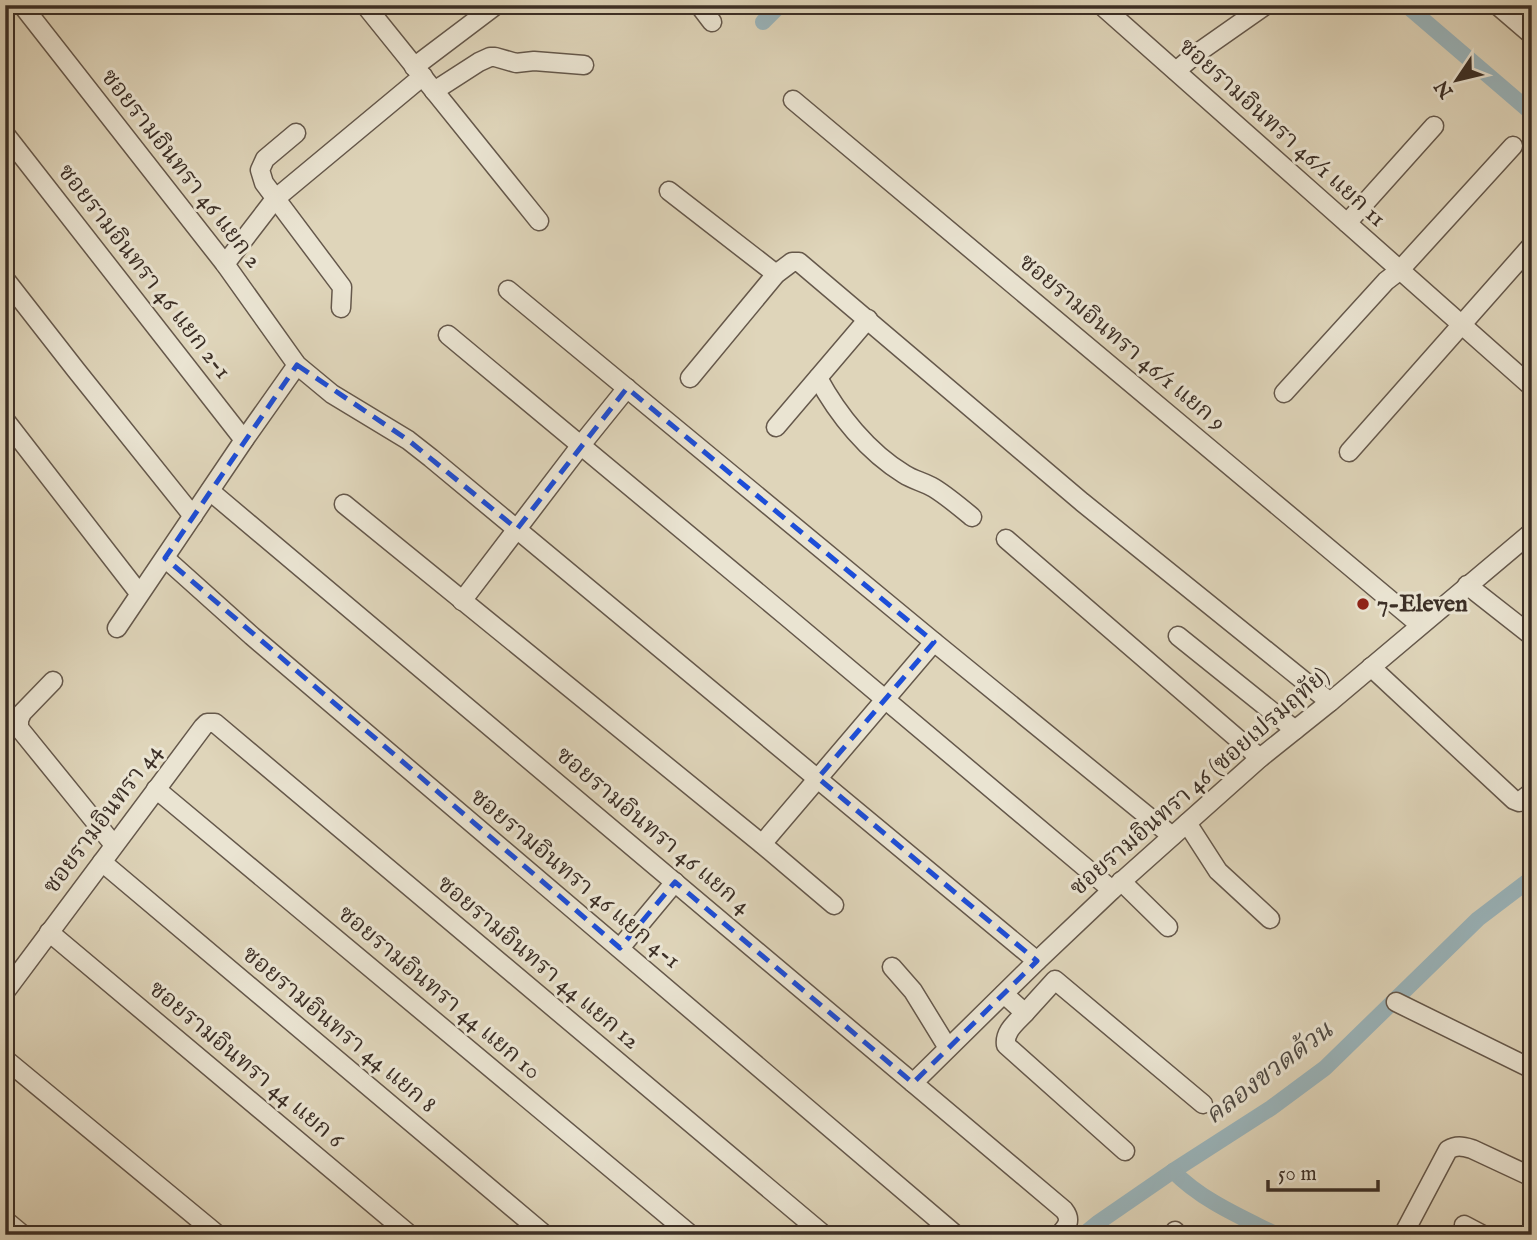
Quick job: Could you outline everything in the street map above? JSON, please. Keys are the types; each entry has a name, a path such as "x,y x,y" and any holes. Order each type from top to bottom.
{"street":[{"name":"ซอยรามอินทรา 46 แยก 2","path":"22,5 225,264 297,365 350,406 408,440 1037,961"},
{"path":"365,5 539,221"},
{"path":"225,264 275,199 496,5"},
{"path":"699,5 712,22"},
{"name":"ซอยรามอินทรา 46/1 แยก 11","path":"1101,5 1399,271 1529,380"},
{"path":"1176,71 1266,5"},
{"path":"1497,5 1532,35"},
{"path":"434,91 489,57 516,64 534,61 584,65"},
{"name":"ซอยรามอินทรา 46/1 แยก 9","path":"793,100 1420,625"},
{"path":"1348,223 1434,126"},
{"path":"296,133 265,159 260,170 264,183 275,199 342,287 341,308"},
{"name":"ซอยรามอินทรา 46 แยก 2-1","path":"5,134 244,440"},
{"path":"1284,393 1513,146"},
{"path":"669,191 776,274"},
{"path":"1349,452 1532,245"},
{"path":"690,378 776,274 792,262 799,262 1082,502 1330,702"},
{"path":"5,279 193,516"},
{"path":"508,290 1172,836"},
{"path":"776,427 867,319"},
{"path":"448,335 885,699 1168,927"},
{"path":"117,628 297,365"},
{"path":"818,378 867,445 903,473 934,488 972,517"},
{"path":"462,601 627,388"},
{"path":"5,420 139,593"},
{"name":"ซอยรามอินทรา 46 แยก 4","path":"210,491 1064,1210 1069,1219 1059,1235"},
{"path":"344,504 834,905"},
{"name":"ซอยรามอินทรา 46 (ซอยเปรมฤทัย)","path":"914,1083 1037,961 1172,836 1260,758 1532,532"},
{"path":"1006,539 1260,758"},
{"name":"ซอยรามอินทรา 46 แยก 4-1","path":"165,558 252,636 956,1235"},
{"path":"1468,585 1532,636"},
{"path":"1178,636 1295,730"},
{"path":"762,845 934,642"},
{"path":"1371,667 1514,800 1519,802 1532,792"},
{"path":"53,681 22,713 19,728 114,845"},
{"name":"ซอยรามอินทรา 44","path":"5,992 203,726 211,722 222,728"},
{"name":"ซอยรามอินทรา 44 แยก 12","path":"222,728 824,1235"},
{"name":"ซอยรามอินทรา 44 แยก 10","path":"156,789 691,1235"},
{"path":"1188,823 1218,871 1270,919"},
{"name":"ซอยรามอินทรา 44 แยก 8","path":"102,862 545,1235"},
{"path":"620,948 676,882"},
{"name":"ซอยรามอินทรา 44 แยก 6","path":"49,932 410,1235"},
{"path":"892,967 914,991 948,1048"},
{"path":"1125,1151 1006,1045 1008,1032 1055,980 1203,1104"},
{"path":"1004,994 1026,1013"},
{"path":"1396,1002 1532,1069"},
{"path":"5,1059 218,1235"},
{"path":"1403,1235 1448,1150 1454,1146 1472,1149 1532,1177"},
{"path":"5,1220 23,1235"},
{"path":"1464,1225 1483,1235"}],"highlighted area":[{"path":"297,365 408,440 517,529 627,388 934,642 818,778 1037,961 913,1083 675,882 620,948 165,558"}],"waterway":[{"path":"763,22 780,5"},
{"path":"1406,5 1532,113"},
{"name":"คลองขวดด้วน","path":"1083,1235 1173,1171 1271,1108 1325,1068 1478,919 1532,878"},
{"path":"1173,1171 1196,1191 1277,1235"}],"place":[{"name":"7-Eleven","path":"1363,604"}]}
